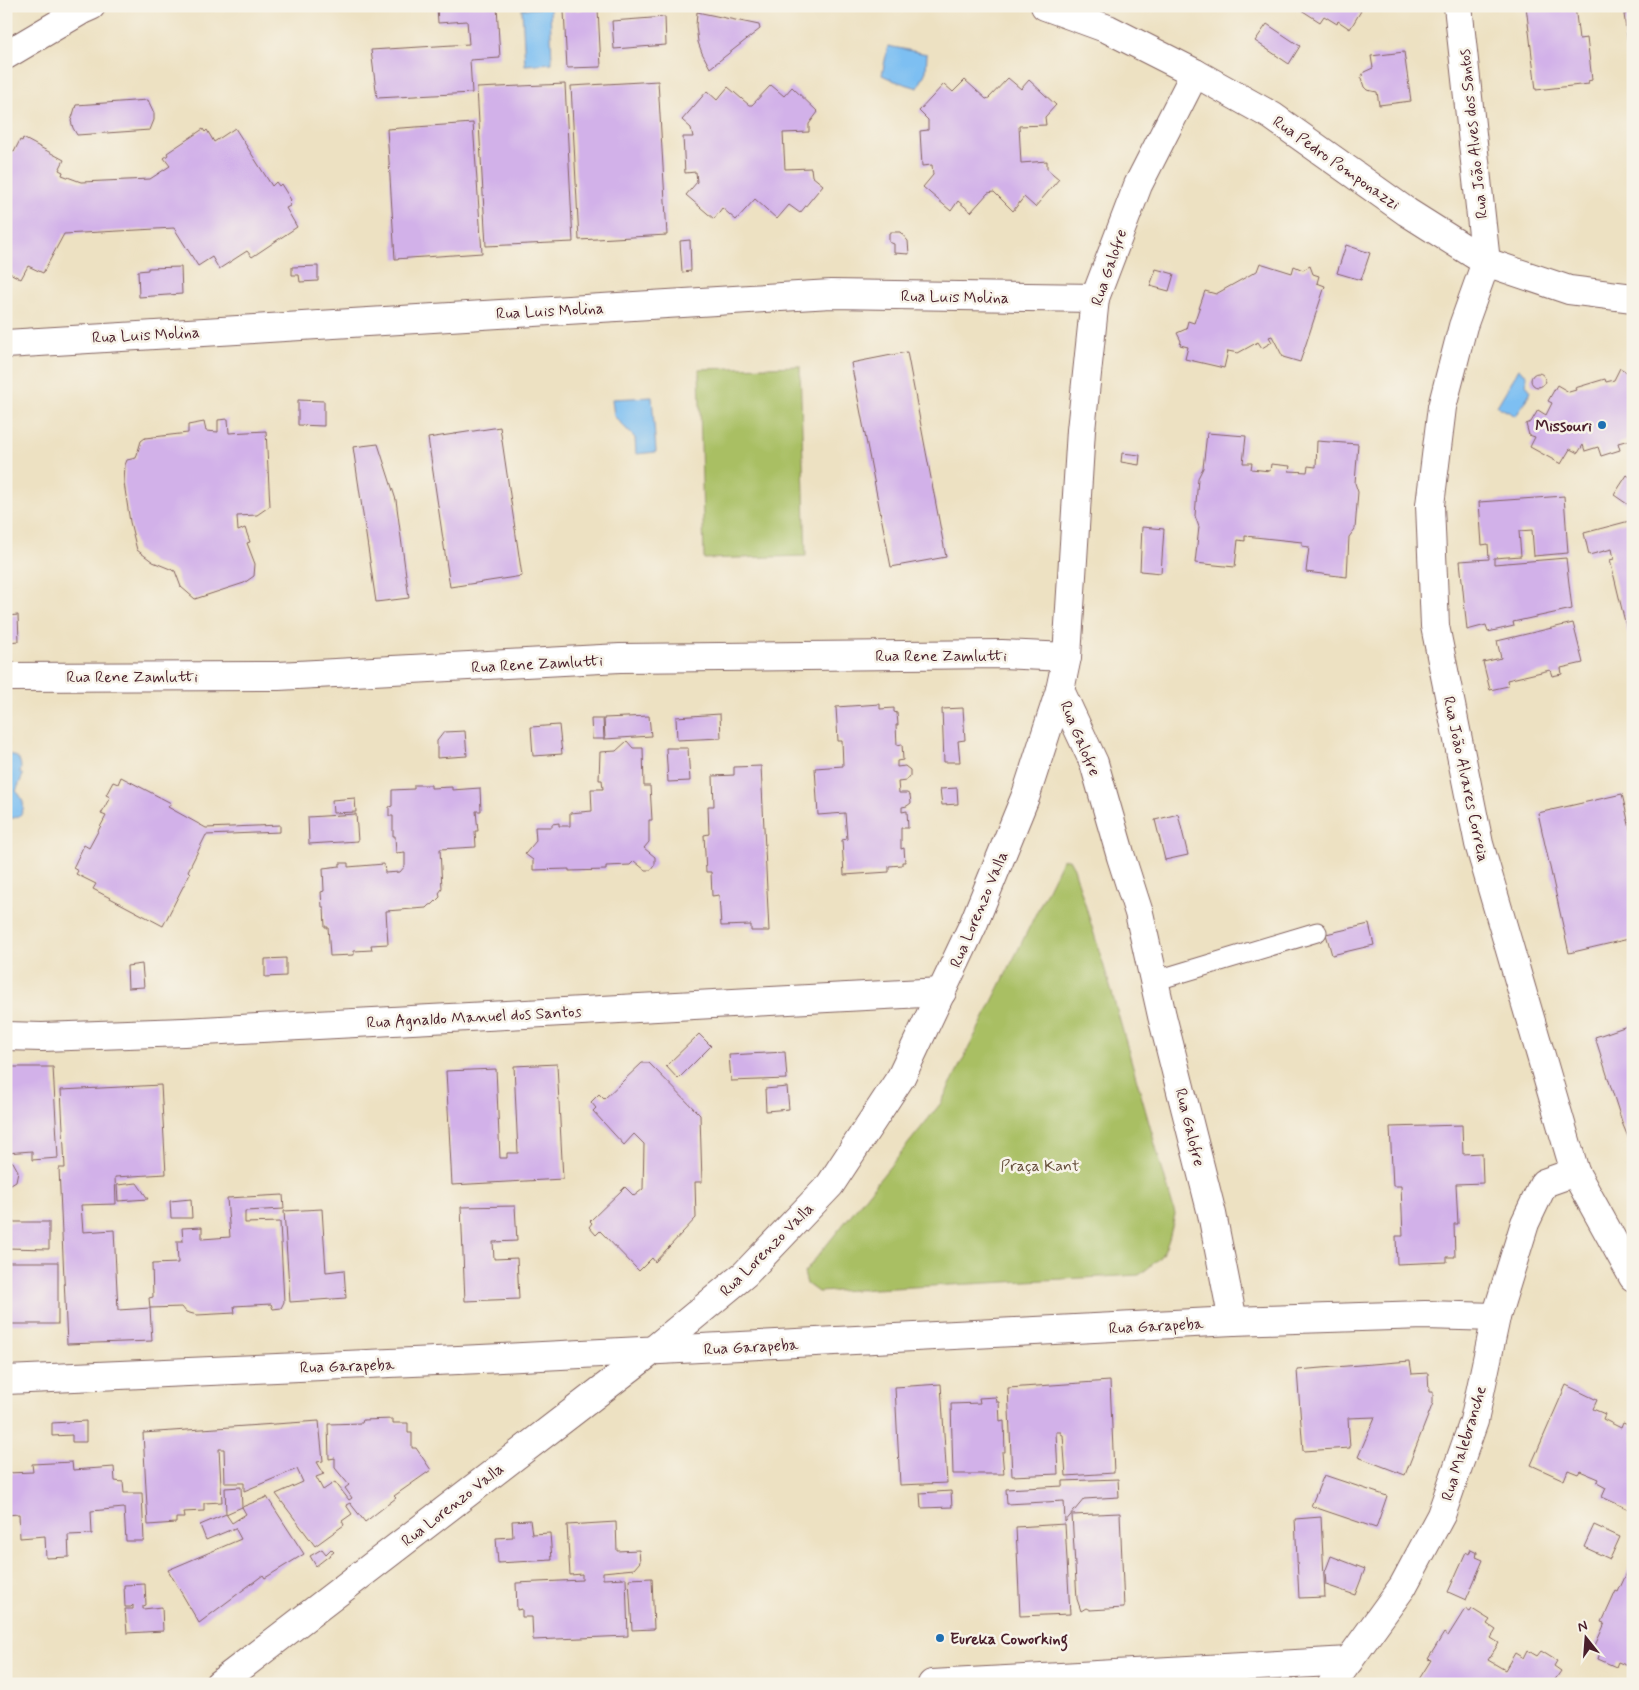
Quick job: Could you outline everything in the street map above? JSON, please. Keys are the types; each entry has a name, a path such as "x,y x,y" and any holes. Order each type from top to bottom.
{"street":[{"path":"6,55 91,6"},
{"name":"Rua Pedro Pomponazzi","path":"1046,6 1108,30 1195,73 1272,116 1406,212 1486,262 1569,290 1633,298"},
{"name":"Rua João Alves dos Santos","path":"1458,6 1486,262"},
{"name":"Rua Galofre","path":"1195,73 1138,185 1095,298 1081,430 1067,657 1060,690 1094,763 1139,913 1212,1214 1232,1321"},
{"name":"Rua João Alvares Correia","path":"1486,262 1464,326 1442,406 1430,505 1434,626 1479,844 1575,1172 1633,1277"},
{"name":"Rua Luis Molina","path":"6,344 831,294 1095,298"},
{"name":"Rua Rene Zamlutti","path":"6,677 278,676 620,658 1002,654 1067,657"},
{"name":"Rua Lorenzo Valla","path":"219,1684 652,1351 745,1274 830,1185 902,1077 942,992 973,925 1026,795 1060,690"},
{"name":"Rua Agnaldo Manuel dos Santos","path":"6,1036 42,1037 184,1032 942,992"},
{"name":"Rua Malebranche","path":"1332,1684 1402,1586 1441,1515 1474,1421 1496,1317 1525,1223 1544,1183 1575,1172"},
{"name":"Rua Garapeba","path":"6,1380 652,1351 1232,1321 1425,1315 1496,1317"},
{"path":"932,1684 1349,1661"}],"lane":[{"path":"1154,981 1317,932"}],"green space":[{"path":"800,366 806,556 704,559 699,369"},
{"name":"Praça Kant","path":"1069,859 1074,868 1112,993 1175,1214 1165,1249 1149,1268 1139,1275 818,1292 807,1284 804,1273 941,1103 1062,860"}],"water":[{"path":"550,8 552,63 525,65 522,9"},
{"path":"888,46 927,54 926,71 918,88 882,75"},
{"path":"1519,369 1527,375 1526,385 1531,391 1516,416 1497,406"},
{"path":"652,397 656,452 636,454 635,438 614,416 612,399"},
{"path":"6,754 14,755 19,759 21,765 20,773 23,775 16,791 22,800 23,810 18,817 13,818 6,818"}],"building":[{"path":"437,6 497,6 500,58 470,60 472,93 377,98 371,50 469,44 467,21 438,23"},
{"path":"582,6 594,6 594,9 598,9 601,67 567,68 564,11 582,10"},
{"path":"1295,6 1358,6 1356,9 1361,11 1350,29 1338,21 1337,24 1324,16 1320,22"},
{"path":"1526,6 1575,6 1579,39 1587,38 1592,80 1588,81 1589,84 1536,90"},
{"path":"697,12 759,25 760,29 710,68 698,42"},
{"path":"1633,13 1633,76 1632,76 1624,14"},
{"path":"665,17 666,45 614,49 612,21"},
{"path":"1267,24 1300,46 1289,64 1255,41"},
{"path":"1404,52 1411,101 1379,105 1377,92 1367,90 1361,78 1364,72 1373,68 1371,56"},
{"path":"1008,78 1021,89 1029,80 1056,105 1045,117 1046,125 1019,126 1021,163 1047,161 1047,169 1059,179 1035,207 1024,197 1013,211 994,192 988,193 971,212 958,201 951,211 923,187 933,175 932,165 922,166 920,131 928,130 928,120 919,111 944,84 953,92 965,80 986,99"},
{"path":"658,81 667,235 579,240 571,86"},
{"path":"565,84 573,242 486,246 477,88"},
{"path":"771,85 784,96 792,87 818,112 809,124 809,132 783,133 785,169 811,168 812,176 823,185 800,213 789,205 777,219 755,199 736,220 722,208 714,219 686,195 697,182 696,172 685,173 683,137 693,137 691,128 682,120 707,91 717,100 728,87 749,105 752,105"},
{"path":"148,100 154,113 154,120 150,130 77,135 73,128 71,121 76,105"},
{"path":"473,123 482,253 395,259 387,129"},
{"path":"235,128 272,186 276,182 279,186 281,184 291,200 289,202 290,206 286,208 297,227 252,257 247,251 219,269 212,257 198,266 174,228 64,234 43,273 28,266 21,279 6,271 6,148 14,152 23,138 64,160 59,170 63,172 62,175 81,182 150,179 170,166 164,158 168,155 167,153 203,129 205,132 207,130 214,142"},
{"path":"900,232 908,241 909,254 894,253 894,244 889,242 889,233"},
{"path":"690,240 691,271 682,272 680,241"},
{"path":"1346,245 1370,253 1361,280 1337,273"},
{"path":"1260,263 1292,273 1294,266 1303,270 1310,266 1313,274 1319,276 1317,283 1325,286 1300,362 1283,357 1272,336 1269,337 1272,342 1262,348 1258,342 1238,353 1228,351 1224,368 1185,359 1188,347 1180,345 1181,341 1177,333 1186,329 1188,321 1194,323 1205,291 1216,294 1257,271"},
{"path":"318,266 318,281 300,282 299,275 292,275 292,267"},
{"path":"181,267 182,294 139,297 138,271 148,270 148,268"},
{"path":"1156,269 1174,274 1169,291 1150,286"},
{"path":"907,352 946,557 891,567 851,363"},
{"path":"1620,368 1633,376 1633,439 1618,443 1620,450 1601,456 1598,447 1585,451 1583,445 1578,453 1570,449 1561,464 1530,447 1535,437 1529,435 1526,424 1531,422 1538,410 1546,415 1552,403 1548,401 1557,385 1569,392 1576,390 1575,388 1605,379 1606,382 1614,380"},
{"path":"1538,373 1543,375 1545,380 1543,385 1538,387 1533,385 1531,380 1533,375"},
{"path":"298,400 324,401 324,426 298,425"},
{"path":"228,419 229,433 266,431 270,506 257,515 237,516 238,531 245,528 250,542 247,543 255,564 254,576 244,583 195,599 181,587 175,571 153,562 137,550 130,522 124,483 125,465 127,460 136,458 141,441 145,438 188,433 188,425 204,422 206,431 218,432 218,420"},
{"path":"500,427 522,576 450,587 428,438"},
{"path":"1207,433 1246,436 1243,463 1252,463 1251,469 1270,471 1271,464 1290,466 1289,471 1307,472 1308,466 1316,467 1317,441 1358,444 1355,483 1358,492 1355,529 1349,537 1347,577 1306,572 1309,547 1302,546 1302,542 1245,536 1245,541 1238,540 1235,567 1195,563 1199,527 1195,516 1198,478 1203,468"},
{"path":"378,444 396,500 409,598 376,602 353,447"},
{"path":"1122,453 1140,455 1139,465 1121,462"},
{"path":"1627,475 1633,479 1633,508 1614,495"},
{"path":"1564,496 1568,553 1534,556 1532,530 1519,531 1521,556 1494,558 1494,564 1566,558 1572,609 1513,622 1514,626 1488,632 1486,625 1467,630 1460,561 1489,559 1488,544 1482,545 1479,502"},
{"path":"1633,520 1632,651 1610,560 1614,559 1612,549 1589,555 1584,533"},
{"path":"1142,527 1164,529 1161,573 1140,571"},
{"path":"18,615 19,641 6,642 6,616"},
{"path":"1573,623 1583,663 1561,668 1562,674 1552,676 1550,670 1507,680 1508,686 1490,690 1483,662 1501,658 1497,641"},
{"path":"880,704 880,709 894,708 894,712 897,713 897,745 902,744 903,760 897,761 897,767 905,766 910,770 910,776 906,781 898,782 899,793 910,795 911,803 902,807 902,812 907,811 908,828 901,828 901,849 904,848 905,862 902,862 902,865 889,866 889,872 844,875 842,840 847,839 845,813 818,815 815,768 843,766 842,741 838,741 836,707"},
{"path":"963,708 965,740 958,741 960,762 944,762 942,709"},
{"path":"720,714 721,738 677,740 676,717"},
{"path":"649,716 651,736 605,739 604,718"},
{"path":"591,719 603,719 604,739 592,739"},
{"path":"559,725 562,754 533,756 531,727"},
{"path":"465,731 467,756 437,758 437,741 444,732"},
{"path":"627,741 633,748 643,748 644,786 650,786 652,820 649,820 649,842 644,848 655,857 655,864 651,870 645,870 634,861 630,865 606,866 606,870 533,870 533,860 525,854 536,841 535,827 552,827 552,824 559,823 559,826 570,826 570,813 592,811 591,789 603,789 602,780 599,780 600,752 616,751"},
{"path":"666,748 688,748 690,781 668,782"},
{"path":"761,766 769,931 751,931 751,925 721,926 719,895 712,896 711,872 706,872 704,835 709,834 708,806 714,806 713,776 734,775 734,767"},
{"path":"121,777 171,803 168,807 206,828 280,825 280,832 206,835 188,871 190,873 163,926 93,889 96,884 76,874 78,871 73,868 84,845 89,848 106,816 101,814 110,797 106,795 113,782 118,784"},
{"path":"414,785 431,785 431,788 452,787 452,790 480,788 481,811 476,811 478,831 475,831 476,847 440,849 442,889 439,893 440,897 426,908 386,911 388,944 371,945 372,950 354,951 354,955 330,956 328,927 325,927 324,907 322,907 321,892 324,891 323,868 340,866 340,863 348,863 348,867 384,864 385,873 400,872 405,866 405,852 396,853 395,836 393,836 393,816 389,816 389,807 392,806 392,790 414,789"},
{"path":"957,788 958,804 942,805 940,789"},
{"path":"1622,794 1633,842 1633,938 1569,953 1538,813"},
{"path":"355,798 356,812 333,813 332,800"},
{"path":"356,814 358,841 309,844 308,817"},
{"path":"1178,814 1188,855 1165,860 1155,820"},
{"path":"1369,924 1374,945 1332,955 1326,934"},
{"path":"286,958 286,976 265,977 265,959"},
{"path":"142,964 144,987 128,988 127,966"},
{"path":"1633,1024 1633,1149 1623,1125 1595,1037"},
{"path":"699,1034 711,1046 678,1079 666,1066"},
{"path":"785,1052 787,1079 731,1081 729,1055"},
{"path":"642,1063 649,1063 700,1115 702,1182 695,1182 696,1218 655,1262 652,1258 639,1271 600,1231 596,1235 589,1227 592,1223 590,1221 625,1187 634,1196 643,1189 644,1144 634,1134 624,1145 593,1111 596,1108 591,1102 599,1094 604,1099"},
{"path":"557,1064 563,1179 452,1185 446,1071 496,1069 500,1158 507,1158 507,1153 518,1153 514,1066"},
{"path":"6,1067 53,1067 58,1158 32,1160 32,1151 6,1153"},
{"path":"161,1085 166,1174 115,1177 116,1204 81,1205 83,1232 114,1230 118,1310 150,1308 152,1341 67,1344 59,1168 65,1168 61,1090"},
{"path":"787,1087 789,1109 766,1111 765,1089"},
{"path":"1462,1125 1463,1154 1482,1153 1483,1183 1456,1184 1458,1224 1454,1224 1455,1257 1447,1257 1447,1262 1397,1264 1396,1236 1403,1236 1401,1186 1393,1186 1390,1127"},
{"path":"6,1160 13,1162 18,1171 16,1181 6,1187"},
{"path":"137,1183 148,1199 118,1201 117,1185"},
{"path":"283,1195 284,1209 245,1211 245,1223 280,1222 284,1302 281,1308 273,1309 271,1304 234,1306 235,1313 197,1315 186,1312 182,1307 150,1308 149,1298 153,1297 152,1264 178,1263 177,1241 183,1241 182,1228 202,1227 202,1239 230,1237 227,1198"},
{"path":"191,1199 192,1218 171,1218 170,1201"},
{"path":"515,1206 517,1241 493,1242 494,1259 517,1258 519,1299 465,1301 461,1207"},
{"path":"322,1209 326,1272 344,1270 346,1298 290,1302 284,1211"},
{"path":"6,1222 49,1222 49,1249 6,1248"},
{"path":"6,1262 58,1262 58,1324 6,1324"},
{"path":"1410,1361 1412,1374 1428,1373 1429,1392 1433,1392 1433,1403 1405,1475 1358,1457 1375,1417 1348,1418 1350,1448 1303,1451 1297,1370"},
{"path":"1110,1381 1114,1473 1066,1476 1063,1435 1061,1432 1056,1432 1058,1474 1012,1476 1008,1388"},
{"path":"941,1384 947,1483 900,1485 895,1387"},
{"path":"1566,1385 1597,1400 1593,1409 1605,1414 1603,1419 1621,1428 1623,1423 1633,1427 1633,1511 1602,1497 1606,1488 1597,1483 1599,1479 1580,1471 1578,1474 1568,1470 1564,1480 1531,1465"},
{"path":"996,1397 997,1402 999,1402 1000,1422 1004,1421 1005,1452 1002,1452 1004,1474 953,1474 951,1404 980,1403 979,1398"},
{"path":"393,1419 393,1423 408,1423 408,1433 412,1433 412,1448 416,1448 431,1470 394,1496 396,1498 365,1522 350,1503 346,1505 352,1514 342,1521 344,1525 315,1546 276,1494 303,1482 297,1469 244,1491 244,1483 225,1483 224,1449 219,1449 222,1502 204,1503 204,1511 184,1512 185,1518 176,1518 176,1523 148,1525 143,1433 319,1421 323,1461 317,1462 324,1474 316,1477 323,1490 335,1482 349,1500 352,1498 345,1488 349,1485 335,1468 335,1458 329,1459 328,1424 362,1423 363,1420"},
{"path":"86,1421 86,1442 72,1442 72,1435 52,1436 52,1423"},
{"path":"72,1462 73,1470 114,1467 115,1481 123,1482 124,1493 142,1493 144,1541 126,1541 124,1508 91,1511 92,1534 68,1535 69,1557 46,1558 45,1536 20,1538 19,1514 6,1515 6,1473 33,1472 32,1464"},
{"path":"1324,1475 1387,1496 1376,1528 1311,1506"},
{"path":"1118,1479 1119,1497 1084,1499 1065,1522 1064,1501 1007,1504 1006,1489 1063,1486 1063,1481"},
{"path":"241,1487 242,1507 226,1514 225,1488"},
{"path":"951,1491 952,1507 921,1508 920,1493"},
{"path":"267,1497 304,1554 265,1578 263,1575 199,1623 168,1570 241,1539 235,1528 206,1540 200,1525 226,1514 232,1523 246,1514 242,1507"},
{"path":"1120,1513 1124,1608 1090,1610 1086,1608 1081,1611 1077,1599 1072,1515"},
{"path":"1321,1517 1325,1597 1299,1598 1295,1519"},
{"path":"530,1520 532,1534 550,1533 552,1560 498,1563 496,1538 513,1537 512,1521"},
{"path":"616,1522 617,1551 639,1550 640,1562 634,1569 603,1572 603,1579 626,1578 628,1636 533,1640 532,1617 522,1617 522,1609 517,1610 516,1583 582,1580 582,1574 570,1575 567,1525"},
{"path":"1065,1524 1070,1614 1020,1616 1016,1527"},
{"path":"1594,1525 1620,1537 1610,1559 1584,1547"},
{"path":"322,1549 326,1554 331,1549 334,1552 316,1566 310,1556"},
{"path":"1471,1549 1477,1552 1476,1557 1483,1560 1466,1600 1448,1592 1466,1552 1469,1554"},
{"path":"1331,1556 1365,1569 1355,1595 1326,1585 1325,1572"},
{"path":"1631,1564 1633,1565 1633,1655 1628,1666 1618,1662 1616,1667 1598,1659 1600,1653 1593,1650 1605,1623 1602,1622"},
{"path":"652,1578 654,1629 632,1630 629,1579"},
{"path":"145,1584 146,1605 143,1606 143,1609 162,1607 163,1631 127,1633 125,1609 133,1609 133,1605 125,1607 124,1585"},
{"path":"1465,1609 1470,1612 1472,1609 1490,1620 1487,1624 1496,1630 1491,1638 1499,1643 1488,1660 1505,1670 1515,1653 1523,1658 1527,1650 1537,1656 1541,1651 1557,1661 1554,1666 1561,1671 1552,1684 1416,1684 1431,1660 1428,1659 1444,1633 1448,1636"}],"place":[{"name":"Missouri","path":"1602,425"},
{"name":"Eureka Coworking","path":"940,1638"}]}
